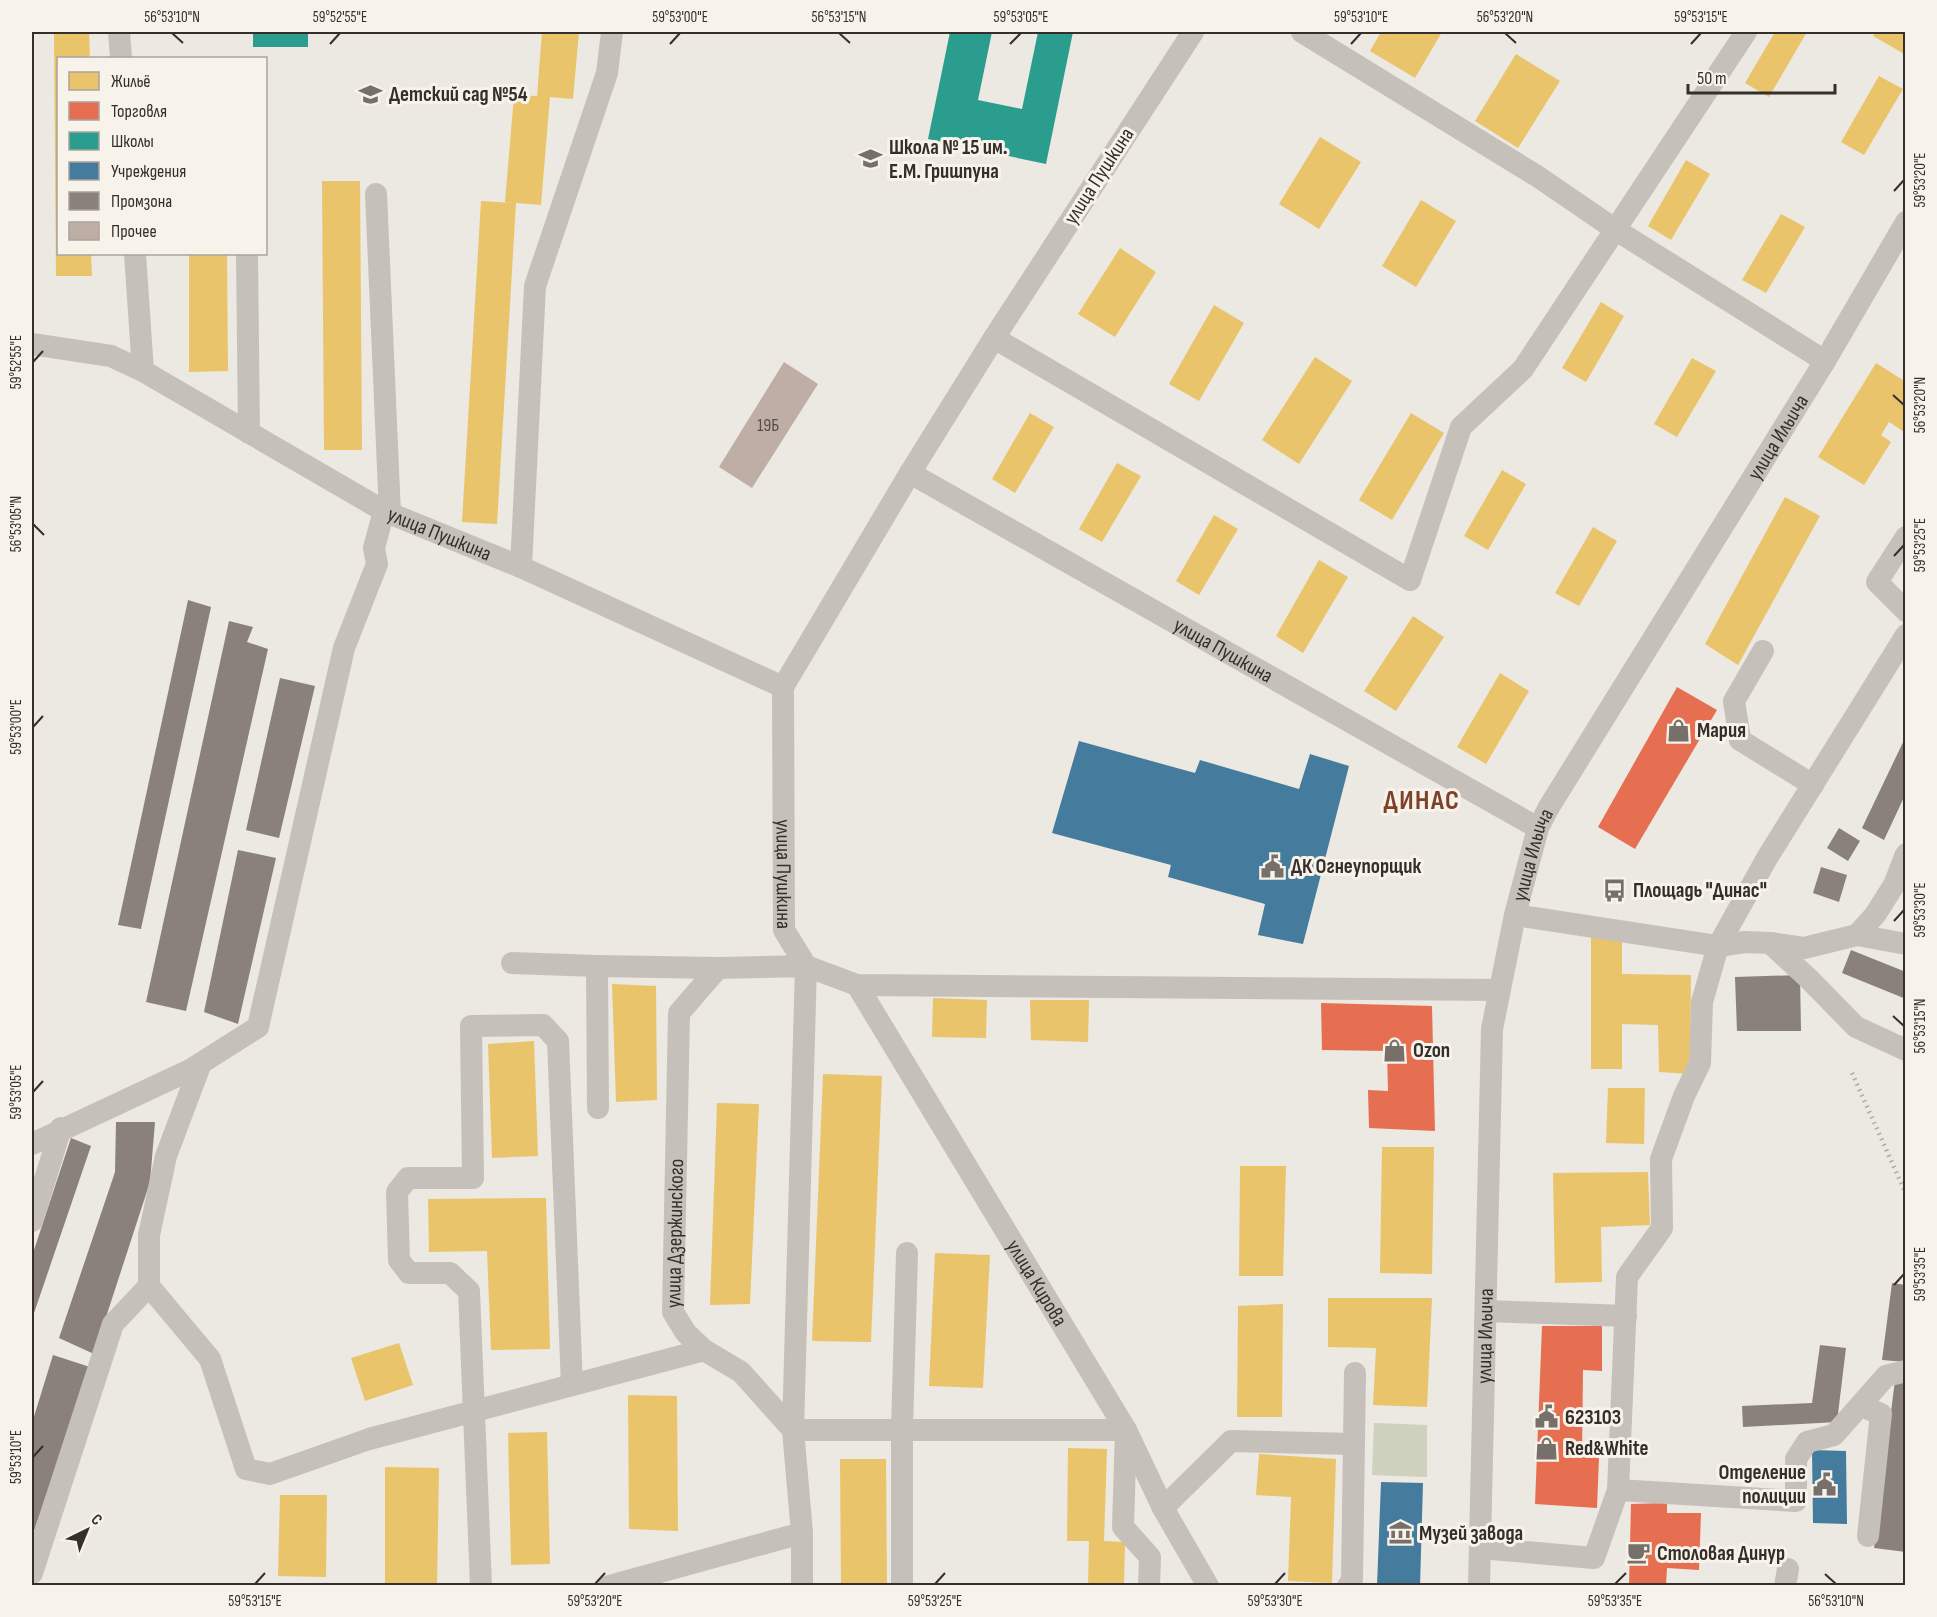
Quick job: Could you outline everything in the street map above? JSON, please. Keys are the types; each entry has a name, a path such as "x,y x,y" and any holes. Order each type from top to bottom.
{"street":[{"path":"119,32 121,57"},
{"path":"521,567 535,286 608,73 612,32"},
{"name":"улица Пушкина","path":"806,966 784,930 783,687 993,338 1193,32"},
{"path":"1302,32 1537,176 1616,230 1825,360"},
{"path":"993,338 1410,580 1461,427 1522,369 1746,32"},
{"path":"32,1144 61,1128 190,1070 258,1027 344,648 377,564 374,548 387,512 376,194"},
{"name":"улица Ильича","path":"1479,1586 1491,1039 1515,915 1538,828 1825,360 1905,222"},
{"path":"135,255 143,371"},
{"path":"246,255 249,433"},
{"name":"улица Пушкина","path":"32,344 111,356 143,371 387,512 521,567 783,687"},
{"name":"улица Пушкина","path":"910,473 1538,828"},
{"path":"1905,537 1877,582 1905,611"},
{"path":"1480,1548 1594,1558 1618,1490 1627,1276 1662,1228 1661,1159 1684,1096 1700,1063 1702,1002 1718,946 1767,858 1905,635"},
{"path":"1763,651 1734,701 1740,740 1813,785"},
{"path":"1857,935 1875,915 1894,885 1905,854"},
{"path":"1515,915 1718,946 1745,942 1804,948 1857,935 1905,944"},
{"path":"1770,943 1857,1027 1905,1050"},
{"path":"512,963 718,968 806,966 857,985 1500,990"},
{"path":"597,966 598,1108"},
{"path":"802,1586 802,1533 793,1430 806,966"},
{"name":"улица Дзержинского","path":"718,968 679,1013 673,1312 686,1333 704,1350 741,1372 793,1430"},
{"name":"улица Кирова","path":"857,985 1126,1430 1163,1508 1208,1586"},
{"path":"481,1586 469,1291 450,1273 409,1273 399,1260 397,1192 408,1178 473,1178 471,1026 543,1025 558,1041 572,1385"},
{"path":"201,1063 166,1156 149,1235 149,1286 210,1359 246,1468 270,1474 369,1439 704,1350"},
{"path":"32,1221 61,1128"},
{"path":"902,1586 902,1429 907,1253"},
{"path":"32,1573 113,1324 149,1286"},
{"path":"1486,1311 1626,1316"},
{"path":"1618,1490 1796,1501 1796,1459 1807,1443 1834,1435 1886,1376 1905,1371"},
{"path":"1348,1586 1352,1580 1355,1373"},
{"path":"1860,1406 1881,1414 1868,1536"},
{"path":"793,1430 1126,1430 1123,1527 1150,1557 1149,1586"},
{"path":"1163,1508 1177,1497 1231,1441 1354,1444"},
{"path":"609,1586 802,1533"}],"green space":[{"path":"1374,1423 1427,1425 1427,1477 1372,1475"}],"building: Жильё":[{"path":"54,32 89,32 90,57 57,57 57,255 91,255 92,276 56,276"},
{"path":"542,32 579,32 573,99 550,97 541,205 516,203 497,524 462,522 481,201 513,203 505,202 514,95 537,96"},
{"path":"1381,32 1442,32 1415,78 1370,51"},
{"path":"1775,32 1807,32 1769,97 1745,83"},
{"path":"1876,32 1906,32 1906,55 1873,36"},
{"path":"1516,54 1560,81 1518,148 1475,121"},
{"path":"1879,76 1903,89 1864,155 1841,142"},
{"path":"1320,137 1361,162 1319,229 1279,204"},
{"path":"1686,160 1710,174 1671,240 1648,226"},
{"path":"322,181 360,181 362,450 324,450"},
{"path":"1421,200 1456,221 1416,287 1382,266"},
{"path":"1781,214 1805,227 1766,293 1742,280"},
{"path":"1120,248 1156,272 1115,337 1078,314"},
{"path":"189,255 227,255 228,371 189,372"},
{"path":"1601,302 1624,316 1586,382 1562,368"},
{"path":"1214,305 1244,323 1199,401 1169,384"},
{"path":"1315,357 1352,381 1299,464 1262,440"},
{"path":"1692,358 1716,371 1677,437 1654,424"},
{"path":"1876,363 1906,382 1906,433 1889,422 1881,435 1891,442 1864,485 1818,457"},
{"path":"1030,413 1054,427 1015,493 992,479"},
{"path":"1411,413 1444,433 1392,520 1359,500"},
{"path":"1117,463 1141,476 1102,542 1079,529"},
{"path":"1502,470 1526,484 1488,550 1464,536"},
{"path":"1785,497 1820,516 1738,665 1705,644"},
{"path":"1214,515 1238,529 1199,595 1176,581"},
{"path":"1593,527 1617,541 1579,606 1555,593"},
{"path":"1319,560 1348,577 1303,653 1276,636"},
{"path":"1413,616 1444,637 1396,711 1364,691"},
{"path":"1500,673 1529,691 1486,764 1457,747"},
{"path":"1591,935 1622,937 1622,974 1691,975 1690,1074 1659,1072 1658,1025 1622,1024 1622,1069 1591,1069"},
{"path":"612,984 656,986 657,1100 616,1102"},
{"path":"933,998 987,1000 986,1038 932,1037"},
{"path":"1030,1000 1089,1000 1088,1042 1031,1040"},
{"path":"534,1041 538,1156 492,1158 488,1044"},
{"path":"823,1074 882,1076 871,1342 812,1341"},
{"path":"1608,1088 1645,1088 1644,1144 1606,1143"},
{"path":"717,1103 759,1104 750,1304 710,1305"},
{"path":"1382,1147 1434,1147 1432,1274 1380,1273"},
{"path":"1240,1166 1286,1166 1283,1276 1239,1276"},
{"path":"1648,1172 1650,1225 1601,1227 1602,1282 1555,1283 1553,1173"},
{"path":"546,1198 550,1349 491,1350 487,1251 429,1252 428,1199"},
{"path":"935,1253 990,1255 983,1388 929,1386"},
{"path":"1328,1298 1432,1298 1427,1407 1373,1405 1376,1348 1328,1347"},
{"path":"1283,1304 1282,1417 1237,1417 1238,1306"},
{"path":"399,1343 413,1385 365,1401 351,1358"},
{"path":"628,1395 677,1396 678,1531 629,1529"},
{"path":"547,1432 550,1564 511,1565 508,1433"},
{"path":"1068,1448 1107,1449 1104,1541 1125,1542 1124,1586 1088,1586 1089,1541 1067,1541"},
{"path":"1259,1454 1336,1459 1332,1583 1288,1581 1291,1497 1256,1495"},
{"path":"840,1459 886,1459 887,1586 841,1586"},
{"path":"385,1467 439,1468 437,1586 385,1586"},
{"path":"280,1495 327,1495 326,1577 278,1576"}],"building: Торговля":[{"path":"1677,687 1717,710 1635,849 1598,827"},
{"path":"1321,1003 1432,1006 1435,1131 1369,1128 1368,1090 1388,1091 1387,1051 1322,1050"},
{"path":"1542,1326 1602,1326 1602,1371 1583,1370 1582,1457 1599,1457 1597,1508 1535,1504"},
{"path":"1667,1503 1667,1513 1701,1513 1699,1570 1667,1568 1666,1586 1629,1586 1631,1504"}],"building: Школы":[{"path":"253,32 308,32 308,47 253,47"},
{"path":"950,32 992,32 978,100 1022,109 1038,32 1073,32 1046,164 928,139"}],"building: Учреждения":[{"path":"1079,741 1195,773 1200,760 1299,789 1310,754 1349,766 1303,944 1258,935 1265,904 1168,877 1171,865 1052,833"},
{"path":"1812,1450 1846,1451 1847,1524 1813,1523"},
{"path":"1381,1482 1423,1483 1420,1586 1377,1586"}],"building: Промзона":[{"path":"188,600 211,607 141,929 118,925"},
{"path":"229,621 253,627 247,642 268,649 186,1011 146,1002"},
{"path":"280,678 315,686 279,838 246,830"},
{"path":"1906,736 1906,793 1884,840 1862,828"},
{"path":"1839,828 1860,841 1848,861 1827,848"},
{"path":"238,850 276,858 238,1024 204,1012"},
{"path":"1821,867 1847,875 1839,902 1813,893"},
{"path":"1851,950 1906,972 1906,999 1842,973"},
{"path":"1800,975 1801,1031 1737,1031 1735,977"},
{"path":"116,1122 155,1122 150,1182 94,1354 59,1338 115,1172"},
{"path":"71,1138 91,1146 32,1319 32,1256"},
{"path":"1892,1283 1906,1285 1906,1362 1882,1360"},
{"path":"1820,1345 1846,1348 1837,1422 1743,1427 1742,1406 1812,1403"},
{"path":"53,1355 90,1367 32,1537 32,1423"},
{"path":"1895,1380 1906,1382 1906,1552 1874,1548"}],"building: Прочее":[{"path":"784,362 818,384 752,488 719,467"}],"railway":[{"path":"1852,1073 1906,1194"}],"place":[{"name":"Детский сад №54","path":"371,94"},
{"name":"Школа № 15 им. Е.М. Гришпуна","path":"871,159"},
{"name":"Мария","path":"1679,730"},
{"name":"ДК Огнеупорщик","path":"1273,866"},
{"name":"Площадь \"Динас\"","path":"1615,890"},
{"name":"Ozon","path":"1395,1050"},
{"name":"623103","path":"1547,1417"},
{"name":"Red&White","path":"1547,1448"},
{"name":"Отделение полиции","path":"1824,1484"},
{"name":"Музей завода","path":"1401,1533"},
{"name":"Столовая Динур","path":"1639,1553"}],"district":[{"name":"ДИНАС","path":"1422,801"}]}
